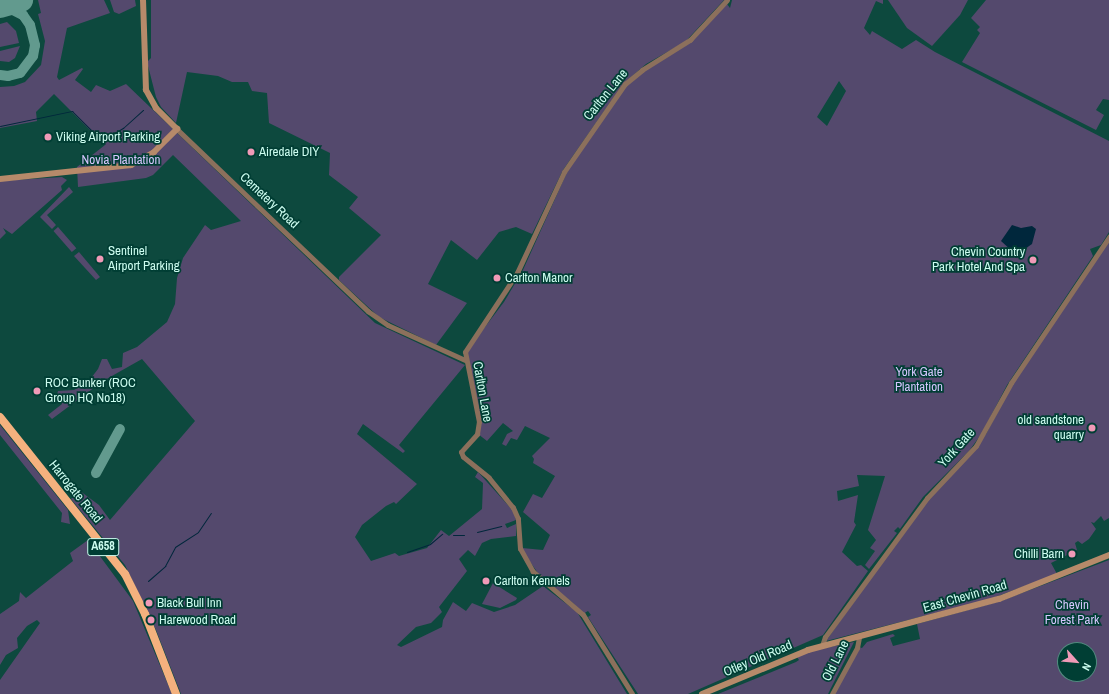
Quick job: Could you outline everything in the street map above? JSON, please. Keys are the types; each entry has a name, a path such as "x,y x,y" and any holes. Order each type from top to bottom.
{"highway":[{"name":"Harrogate Road","path":"0,418 125,574 145,614 176,694"}],"street":[{"name":"Cemetery Road","path":"143,0 146,90 156,108 368,311 388,325 465,360"},
{"name":"Carlton Lane","path":"632,694 583,615 533,572 520,548 517,514 489,478 463,456 461,452 477,434 479,422 464,352 517,273 564,172 625,84 642,70 690,40 727,0"},
{"path":"0,179 132,165 154,152 177,129"},
{"name":"York Gate","path":"822,646 830,630 926,498 969,455 984,435 1011,383 1109,237"},
{"name":"East Chevin Road","path":"822,646 859,638 1012,595 1109,555"},
{"name":"Old Lane","path":"832,694 857,648 859,638"},
{"name":"Otley Old Road","path":"702,694 822,646"}],"green space":[{"name":"Novia Plantation","path":"38,0 104,0 110,13 67,28 57,77 59,80 82,68 83,69 75,80 91,92 96,85 110,91 126,84 375,323 465,365 399,445 405,451 403,453 363,424 357,434 417,484 396,504 394,502 386,506 362,525 355,537 371,561 395,553 399,556 427,548 441,530 449,536 482,509 483,483 475,477 478,472 514,512 516,520 505,524 507,528 516,524 516,536 491,539 482,543 475,556 468,550 459,559 467,571 439,607 442,612 431,623 416,627 397,645 401,647 442,627 443,620 453,602 466,611 472,603 494,612 515,605 543,586 577,612 627,694 181,694 156,630 125,565 71,499 80,491 99,505 110,520 195,421 142,359 103,381 52,419 48,415 62,404 57,395 58,391 74,390 88,382 98,369 102,359 107,359 112,369 122,367 123,353 137,347 167,322 175,304 177,278 183,258 205,225 211,230 241,221 173,155 153,175 146,178 78,187 77,167 105,145 54,94 36,112 37,121 0,128 0,87 14,86 25,82 41,65 45,41 38,14 41,13"},
{"path":"110,0 135,0 136,6 119,14 114,12"},
{"path":"151,0 724,0 685,42 646,64 623,84 563,170 532,234 516,227 499,232 477,260 451,240 428,284 467,303 436,345 379,317 339,280 339,277 381,235 349,208 358,197 329,175 330,153 269,123 267,93 252,91 248,82 232,82 218,76 187,72 176,123 161,107 156,97 147,62 151,58"},
{"name":"York Gate Plantation","path":"732,0 883,0 883,4 876,1 864,28 870,35 872,31 902,49 916,40 935,52 1109,141 1109,232 1101,245 1090,249 1093,256 1007,385 982,433 969,451 923,497 900,529 898,527 894,531 897,533 869,569 865,565 875,551 870,548 876,540 868,530 885,476 857,475 859,486 837,491 838,501 858,495 854,522 856,525 842,552 857,566 861,565 868,571 823,635 688,694 638,694 588,617 591,615 588,611 583,614 574,604 540,576 526,556 522,548 543,550 550,535 523,512 533,494 542,498 555,476 533,463 534,459 532,456 550,438 525,426 517,440 511,438 506,446 502,444 507,434 513,431 503,423 487,441 478,434 480,421 467,354 469,348 504,302 523,270 568,170 626,86 641,72 691,41 727,4 730,8","holes":["839,81 846,91 827,126 817,117"]},
{"path":"888,0 968,0 960,15 932,46 907,28"},
{"path":"986,0 1109,0 1109,100 1103,99 1096,110 1104,115 1096,130 962,62 980,33 977,30 980,27 971,18"},
{"path":"7,22 16,31 19,43 0,47 0,24"},
{"path":"20,46 15,58 9,62 0,61 0,51"},
{"path":"62,177 67,180 61,186 62,190 12,234 3,228 6,233 0,239 0,181"},
{"path":"69,187 73,192 47,215 56,225 52,229 40,217"},
{"path":"58,227 76,248 72,252 53,231"},
{"path":"1109,240 1109,518 1104,521 1101,516 1094,523 1091,522 1096,529 1089,539 1082,544 1078,541 1075,543 1077,550 1051,563 1057,574 990,599 826,641 927,499 986,434 1012,385"},
{"path":"79,252 100,277 96,280 74,256"},
{"path":"0,425 68,510 70,524 61,522 62,513 0,435"},
{"path":"88,540 133,601 172,694 0,694 0,680 40,623 37,620 27,626 17,638 18,648 6,655 0,665 0,614 19,601 20,592 26,598 73,561 70,553"},
{"name":"Chevin Forest Park","path":"1109,560 1109,694 834,694 859,647 862,648 867,642 893,634 895,636 890,638 893,646 920,639 917,624 1001,601"},
{"path":"493,583 517,598 516,600 500,608 482,604"},
{"path":"854,642 828,694 718,694 796,662 799,660 797,657 810,651"}],"water":[{"path":"1012,225 1021,228 1032,226 1036,229 1032,244 1019,253 1012,251 1001,241"}],"waterway":[{"path":"0,126 72,111 102,141 123,128 143,110"},
{"path":"148,581 165,566 175,547 198,532 211,513"},
{"path":"477,532 501,526"},
{"path":"407,552 430,544 442,534"},
{"path":"453,535 464,535"}],"taxiway":[{"path":"0,7 9,8 23,15 30,25 35,45 33,56 20,73 8,76 0,75"},
{"path":"96,473 120,429"}],"runway":[{"path":"0,6 21,0"}],"place":[{"name":"Viking Airport Parking","path":"48,137"},
{"name":"Airedale DIY","path":"251,152"},
{"name":"Sentinel Airport Parking","path":"100,259"},
{"name":"Chevin Country Park Hotel And Spa","path":"1033,260"},
{"name":"Carlton Manor","path":"497,278"},
{"name":"ROC Bunker (ROC Group HQ No18)","path":"37,391"},
{"name":"old sandstone quarry","path":"1092,428"},
{"name":"Chilli Barn","path":"1072,554"},
{"name":"Carlton Kennels","path":"486,581"},
{"name":"Black Bull Inn","path":"149,603"},
{"name":"Harewood Road","path":"151,620"}]}
